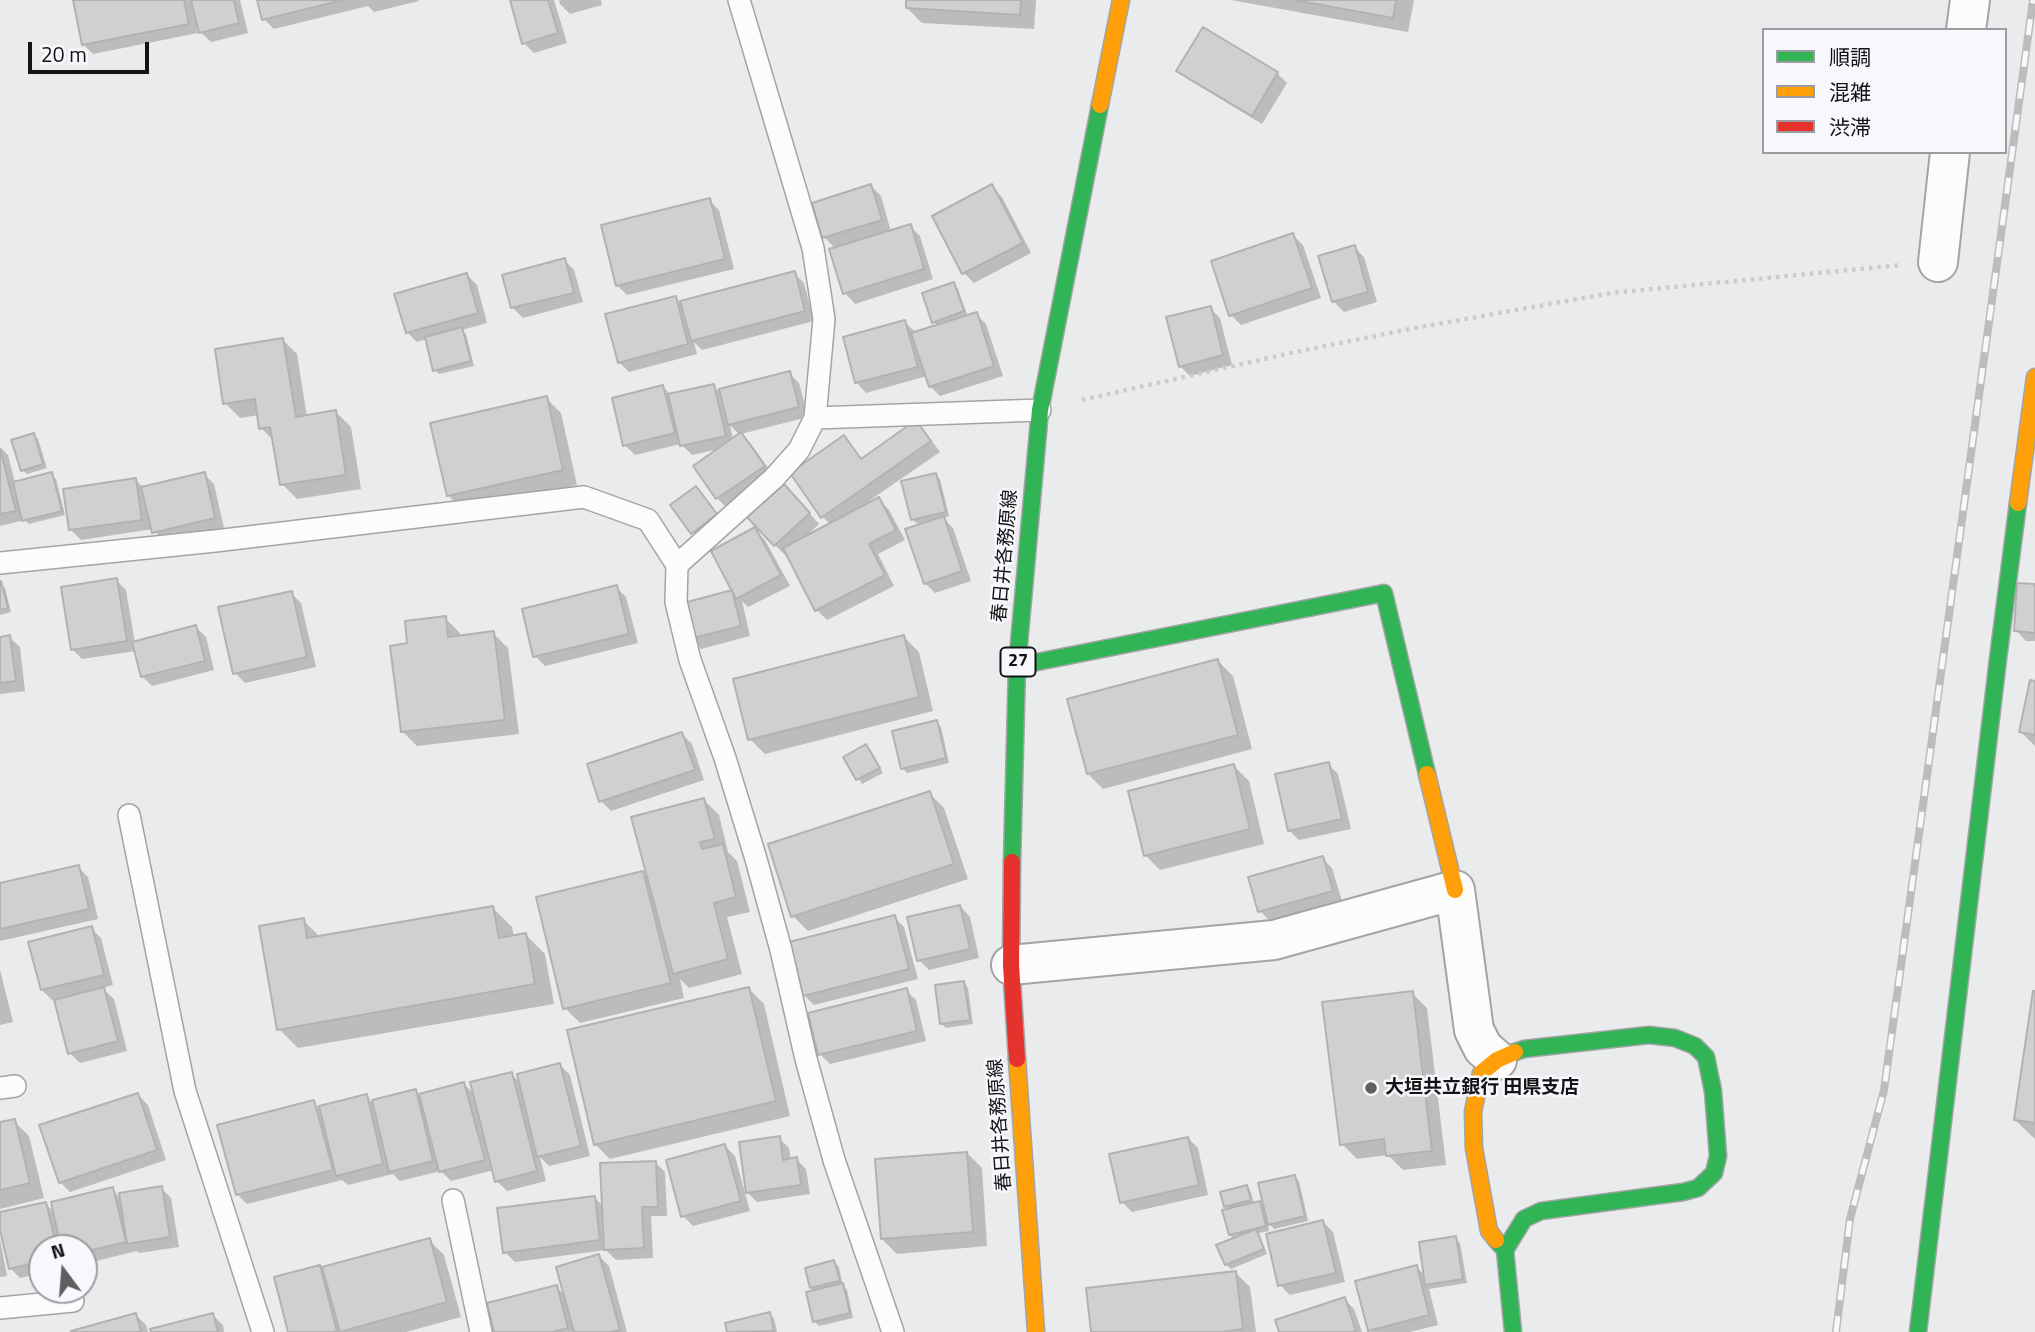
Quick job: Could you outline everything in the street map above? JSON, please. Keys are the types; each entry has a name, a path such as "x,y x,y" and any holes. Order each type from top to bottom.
{"street":[{"name":"春日井各務原線","path":"1036,1332 1011,965 1017,666 1040,410 1121,0"},
{"path":"1966,28 1970,0"},
{"path":"1938,262 1950,154"},
{"path":"1918,1332 2025,528 2035,377"},
{"path":"1017,666 1384,593 1455,890 1474,1030 1483,1048 1497,1060"},
{"path":"1011,965 1274,940 1455,890"},
{"path":"1505,1250 1524,1219 1541,1211 1683,1192 1698,1188 1714,1173 1718,1156 1713,1091 1706,1057 1695,1046 1675,1038 1648,1035 1524,1049 1497,1060 1482,1073 1473,1112 1474,1148 1489,1231 1505,1250 1513,1332"}],"lane":[{"path":"677,565 774,478 799,450 815,418 824,319 813,248 739,0"},
{"path":"815,418 1040,410"},
{"path":"0,563 215,541 584,497 648,520 677,565 676,602 690,660 725,758 756,859 834,1160 893,1332"},
{"path":"129,815 185,1091 263,1332"},
{"path":"453,1200 481,1332"},
{"path":"0,1308 41,1304"}],"path":[{"path":"1040,410 1325,346 1611,293 1938,262"}],"building":[{"path":"73,0 184,0 189,24 82,45"},
{"path":"191,0 234,0 239,23 199,33"},
{"path":"257,0 343,0 262,20"},
{"path":"510,0 548,0 558,33 522,44"},
{"path":"906,0 1021,0 1020,15 906,8"},
{"path":"1294,0 1396,0 1393,18"},
{"path":"1203,27 1278,72 1252,116 1176,71"},
{"path":"871,184 882,220 822,238 812,203"},
{"path":"992,184 1023,243 962,274 932,216"},
{"path":"710,198 725,259 616,286 601,225"},
{"path":"911,224 924,269 843,294 829,249"},
{"path":"1293,233 1312,288 1229,316 1211,261"},
{"path":"1355,245 1368,292 1332,302 1318,256"},
{"path":"565,258 574,293 511,308 502,275"},
{"path":"795,271 805,311 691,341 680,301"},
{"path":"467,273 478,313 406,333 394,294"},
{"path":"954,282 964,311 932,323 922,293"},
{"path":"676,296 688,344 618,363 605,314"},
{"path":"1211,306 1223,355 1179,367 1166,317"},
{"path":"977,312 994,366 929,387 911,333"},
{"path":"905,320 918,367 855,383 843,337"},
{"path":"462,327 471,361 433,371 425,337"},
{"path":"283,338 296,417 336,410 346,475 280,485 270,427 259,429 255,399 223,404 215,349"},
{"path":"790,371 799,407 728,425 719,389"},
{"path":"714,384 726,436 680,446 668,394"},
{"path":"663,385 675,433 623,446 612,398"},
{"path":"547,396 563,470 447,496 430,423"},
{"path":"916,420 931,441 821,518 790,473 844,435 861,459"},
{"path":"741,432 765,466 716,499 693,466"},
{"path":"34,433 43,464 21,471 11,440"},
{"path":"0,449 16,511 0,514"},
{"path":"52,472 62,511 22,521 13,482"},
{"path":"205,472 215,518 152,533 141,487"},
{"path":"936,473 946,512 911,520 901,481"},
{"path":"136,478 142,520 69,530 63,489"},
{"path":"784,484 810,513 774,546 747,517"},
{"path":"696,486 717,514 691,534 670,505"},
{"path":"879,497 896,530 869,544 885,575 815,611 783,548"},
{"path":"944,516 962,571 924,584 905,529"},
{"path":"755,527 781,575 736,599 711,551"},
{"path":"117,578 127,641 71,650 61,587"},
{"path":"0,582 8,608 0,610"},
{"path":"2017,583 2035,584 2035,633 2014,631"},
{"path":"617,585 629,634 533,657 522,609"},
{"path":"732,590 741,626 689,639 680,604"},
{"path":"292,591 307,657 233,674 218,607"},
{"path":"446,616 448,637 494,631 505,720 401,732 390,646 407,643 405,621"},
{"path":"196,625 205,661 141,677 132,642"},
{"path":"10,635 16,681 0,683 0,637"},
{"path":"904,635 919,697 748,740 733,679"},
{"path":"1218,659 1238,735 1087,774 1067,699"},
{"path":"2030,680 2035,681 2035,735 2019,732"},
{"path":"937,720 946,758 901,769 892,731"},
{"path":"682,732 695,770 599,802 587,764"},
{"path":"866,744 880,768 856,780 843,757"},
{"path":"1329,762 1342,819 1288,831 1275,774"},
{"path":"1234,764 1250,829 1144,856 1128,791"},
{"path":"930,791 954,864 791,917 768,844"},
{"path":"704,798 715,839 700,842 702,849 723,844 736,897 714,903 728,959 673,974 631,817"},
{"path":"1323,856 1333,891 1258,912 1248,877"},
{"path":"79,865 89,909 0,929 0,883"},
{"path":"643,871 671,983 563,1009 536,897"},
{"path":"960,905 970,949 917,961 907,917"},
{"path":"493,906 499,938 526,933 535,984 277,1030 259,926 304,918 307,938"},
{"path":"895,915 909,969 803,996 789,942"},
{"path":"92,926 104,975 41,990 28,942"},
{"path":"964,981 970,1020 940,1024 935,985"},
{"path":"104,987 118,1041 68,1054 54,1000"},
{"path":"749,987 776,1101 594,1145 567,1030"},
{"path":"907,988 917,1031 818,1055 808,1013"},
{"path":"1413,991 1432,1151 1386,1156 1384,1139 1340,1145 1322,1002"},
{"path":"2035,991 2035,1123 2014,1120"},
{"path":"560,1063 581,1146 537,1157 517,1074"},
{"path":"512,1072 537,1171 495,1182 470,1082"},
{"path":"464,1082 485,1160 439,1172 419,1094"},
{"path":"416,1089 433,1161 389,1172 372,1100"},
{"path":"138,1093 157,1150 59,1183 39,1125"},
{"path":"367,1094 383,1164 336,1176 319,1106"},
{"path":"314,1100 333,1170 236,1195 217,1125"},
{"path":"15,1119 30,1183 0,1190 0,1122"},
{"path":"780,1136 783,1160 797,1157 801,1185 746,1193 739,1142"},
{"path":"1188,1137 1199,1185 1120,1203 1109,1154"},
{"path":"725,1144 741,1201 681,1217 666,1160"},
{"path":"967,1152 973,1232 881,1239 875,1159"},
{"path":"656,1161 658,1207 642,1207 644,1248 604,1250 600,1163"},
{"path":"1295,1175 1305,1216 1268,1225 1258,1183"},
{"path":"1247,1185 1251,1200 1224,1207 1220,1192"},
{"path":"162,1186 170,1237 127,1244 119,1193"},
{"path":"113,1187 126,1242 98,1249 98,1234 58,1234 51,1202"},
{"path":"595,1196 600,1240 503,1253 497,1208"},
{"path":"1260,1201 1266,1226 1229,1235 1222,1210"},
{"path":"46,1202 54,1234 28,1234 28,1264 9,1269 0,1230 0,1212"},
{"path":"1323,1220 1336,1273 1278,1286 1266,1234"},
{"path":"1256,1229 1264,1249 1225,1265 1216,1245"},
{"path":"1456,1236 1463,1279 1425,1285 1419,1242"},
{"path":"430,1238 447,1302 340,1332 322,1267"},
{"path":"599,1254 620,1330 574,1332 556,1267"},
{"path":"834,1260 840,1281 810,1288 805,1268"},
{"path":"320,1265 337,1332 288,1332 274,1277"},
{"path":"1417,1265 1429,1315 1368,1331 1355,1281"},
{"path":"1236,1271 1243,1329 1221,1332 1091,1332 1086,1288"},
{"path":"843,1283 850,1313 813,1322 806,1292"},
{"path":"557,1285 568,1328 552,1332 494,1332 487,1303"},
{"path":"1345,1297 1356,1332 1279,1332 1275,1320"},
{"path":"770,1312 774,1331 727,1332 725,1323"},
{"path":"136,1313 141,1332 71,1332 71,1331"},
{"path":"213,1313 218,1332 151,1332 150,1329"}],"railway":[{"path":"1836,1332 1850,1219 1884,1090 2033,0"}],"traffic: fast":[{"path":"1012,862 1017,666 1040,410 1100,105"},
{"path":"1918,1332 2018,503"},
{"path":"1017,666 1384,593 1427,774"},
{"path":"1505,1250 1524,1219 1541,1211 1698,1188 1714,1173 1718,1156 1713,1091 1706,1057 1695,1046 1675,1038 1649,1035 1515,1052"},
{"path":"1496,1240 1505,1250 1513,1332"}],"traffic: slow":[{"path":"1100,105 1121,0"},
{"path":"2018,503 2035,377"},
{"path":"1427,774 1455,890"},
{"path":"1496,1240 1489,1231 1474,1148 1473,1112 1481,1073 1497,1060 1515,1052"},
{"path":"1017,1059 1036,1332"}],"traffic: jam":[{"path":"1012,862 1011,965 1017,1059"}],"place":[{"name":"大垣共立銀行 田県支店","path":"1371,1088"}]}
